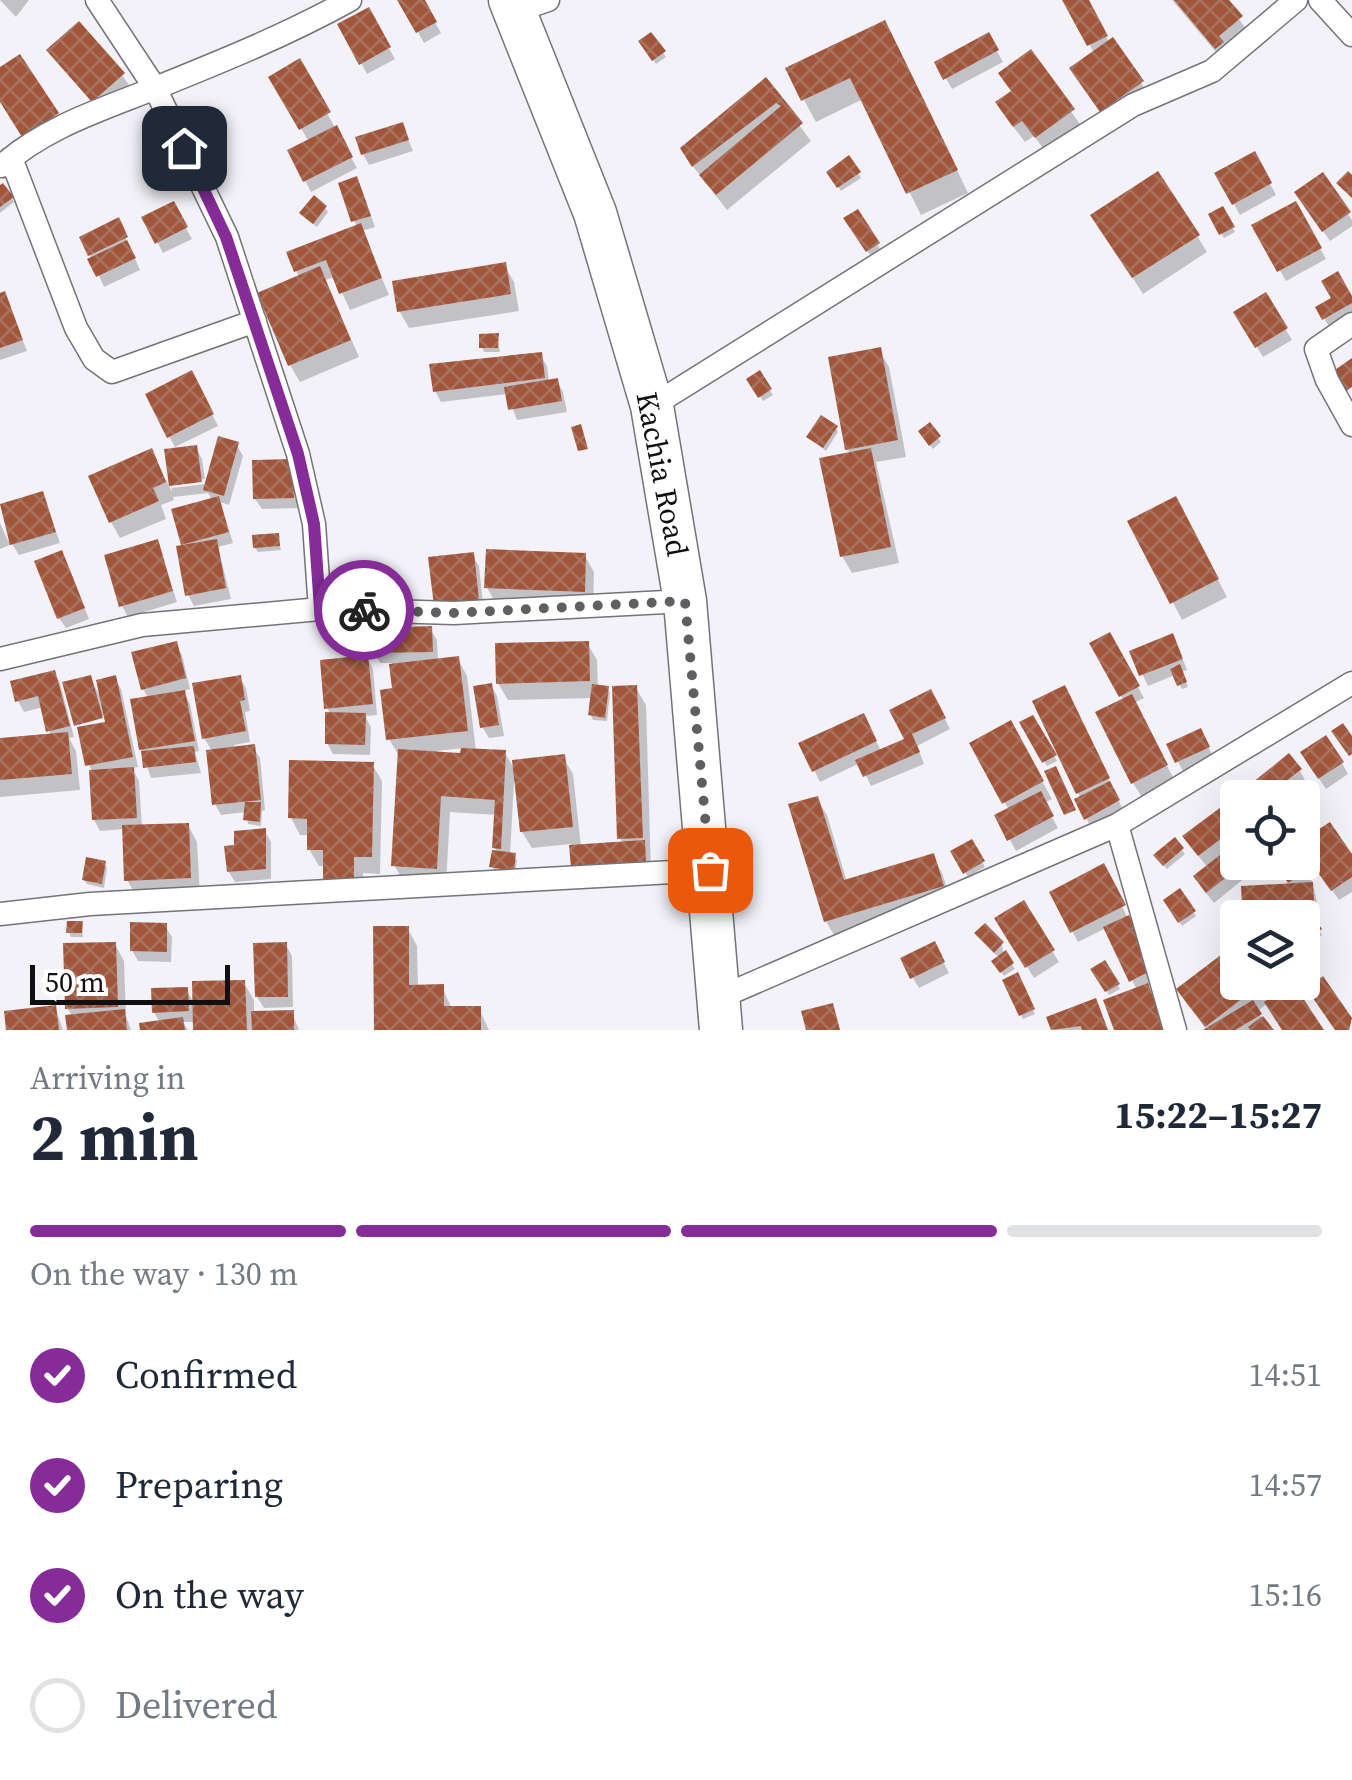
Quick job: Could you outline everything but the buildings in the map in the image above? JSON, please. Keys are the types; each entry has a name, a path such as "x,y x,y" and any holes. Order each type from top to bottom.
{"highway":[{"name":"Kachia Road","path":"525,4 595,213 652,406 685,601 721,1014"}],"street":[{"path":"97,0 155,88 226,237 298,454 314,524 320,608"},
{"path":"255,321 112,372 94,359 76,328 5,163 99,110 299,28 350,0"},
{"path":"652,406 1133,105 1212,71 1296,0"},
{"path":"1320,0 1352,35"},
{"path":"1352,324 1316,349 1327,380 1352,425"},
{"path":"0,660 142,626 320,608 454,613 685,601"},
{"path":"721,1014 1117,825 1352,683"},
{"path":"1117,825 1175,1030"},
{"path":"0,914 90,904 710,870"}],"way so far":[{"path":"364,610 454,613 685,601 710,870"}],"route":[{"path":"184,148 226,237 298,454 314,524 320,608 364,610"}]}
